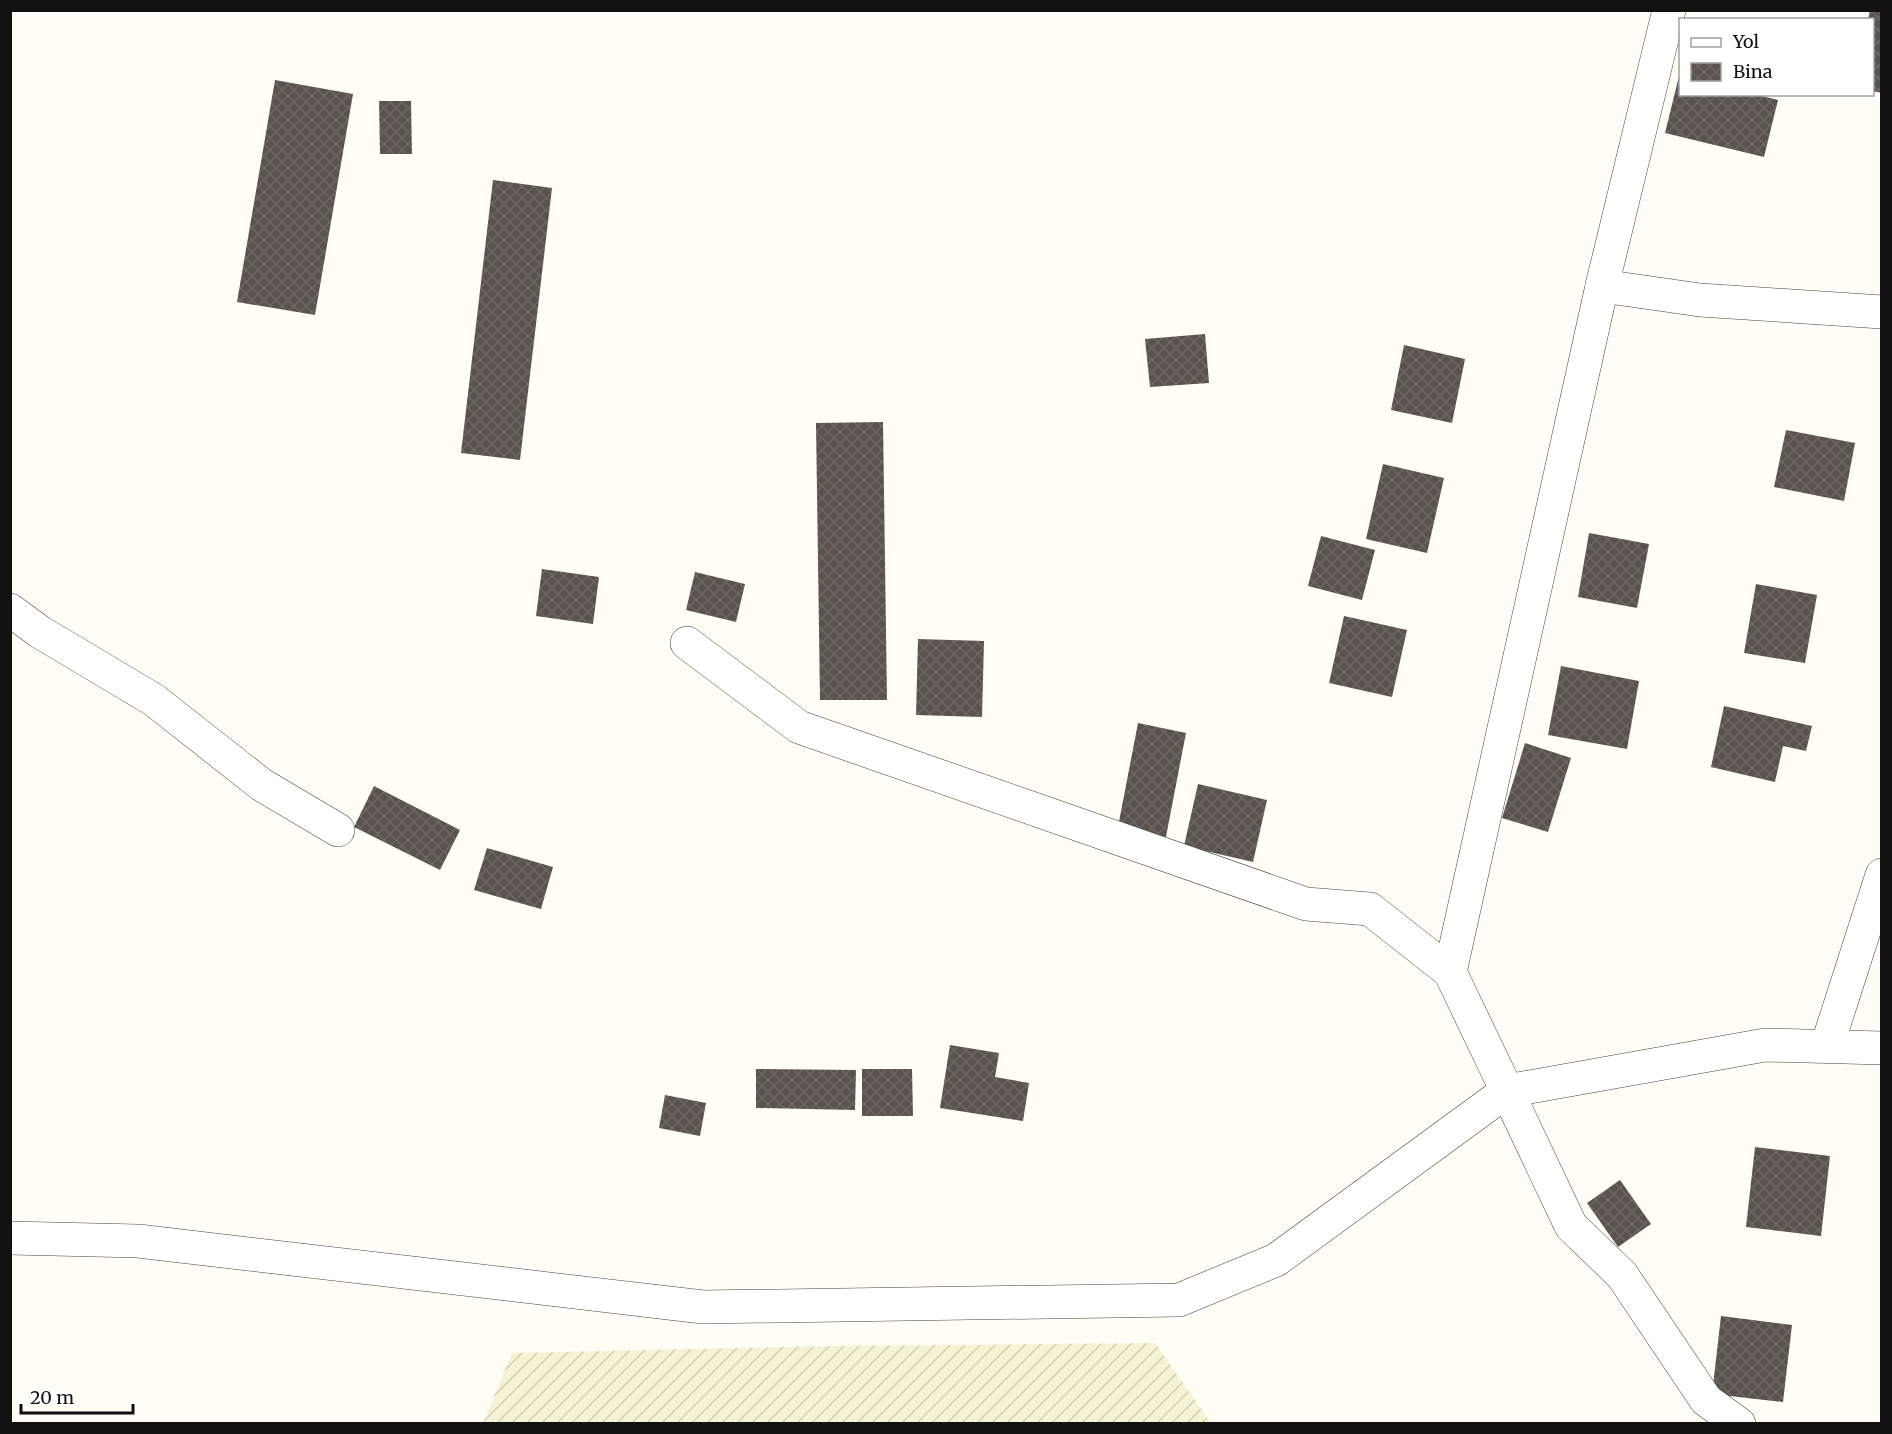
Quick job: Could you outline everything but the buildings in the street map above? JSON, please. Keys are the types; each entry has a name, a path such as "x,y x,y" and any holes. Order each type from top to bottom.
{"street":[{"path":"1450,972 1602,286 1669,10"},
{"path":"1602,286 1700,300 1881,312"},
{"path":"10,610 40,632 154,700 262,785 338,830"},
{"path":"687,643 799,727 1306,904 1370,909 1450,972 1572,1226 1622,1275 1706,1400 1739,1424"},
{"path":"1827,1046 1881,874"},
{"path":"10,1238 138,1241 703,1307 1179,1300 1276,1260 1507,1091 1766,1045 1881,1048"}],"shaded area":[{"path":"1155,1343 1211,1423 483,1423 512,1353 836,1346"}]}
